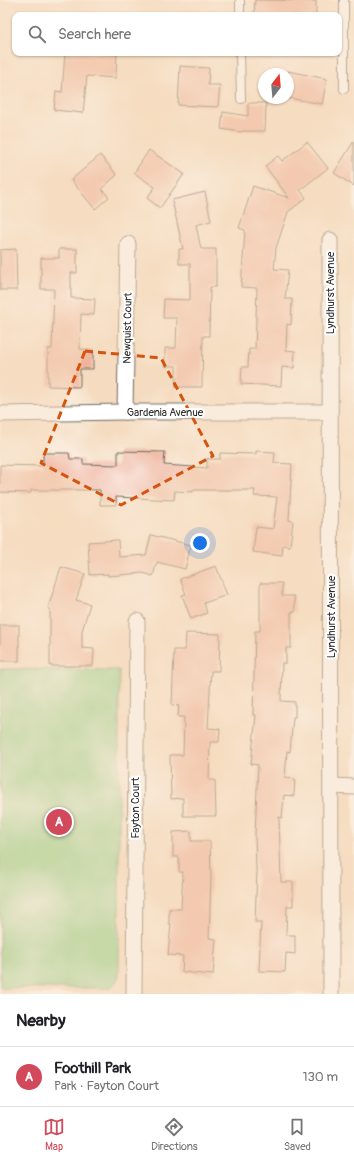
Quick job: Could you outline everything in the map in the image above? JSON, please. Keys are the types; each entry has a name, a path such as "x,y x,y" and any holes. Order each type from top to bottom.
{"street":[{"name":"Lyndhurst Avenue","path":"330,240 329,412 331,590 331,994"},
{"name":"Newquist Court","path":"125,412 128,244"},
{"name":"Gardenia Avenue","path":"0,414 125,412 329,412"},
{"name":"Fayton Court","path":"134,994 137,621"},
{"path":"331,786 354,787"}],"lane":[{"path":"240,0 240,12"},
{"path":"344,0 344,89"},
{"path":"240,56 241,99"}],"highlighted area":[{"path":"85,351 161,358 213,456 121,505 41,463"}],"green space":[{"path":"0,669 119,670 119,974 115,983 108,988 0,988"}],"building":[{"path":"255,0 316,1 316,12 254,12"},
{"path":"65,56 117,56 116,78 87,76 83,113 54,110 56,91 62,92"},
{"path":"180,66 209,68 208,85 220,85 218,107 178,105"},
{"path":"294,72 327,79 322,104 294,99"},
{"path":"248,103 266,104 265,131 241,132 221,129 223,112 248,116"},
{"path":"354,141 354,186 334,173"},
{"path":"307,142 328,168 300,190 306,198 288,212 276,248 274,269 288,270 285,299 292,299 291,325 287,324 286,350 295,351 294,368 282,367 281,386 241,384 242,367 248,367 249,349 255,349 257,288 241,287 245,230 239,228 253,186 289,198 265,166 278,156 282,161"},
{"path":"149,150 184,174 160,208 147,198 155,187 134,173"},
{"path":"100,155 117,175 101,189 109,197 95,209 71,180"},
{"path":"205,192 211,221 196,225 201,249 216,249 216,287 210,287 209,336 203,336 202,387 176,387 176,366 165,366 165,348 176,348 177,318 163,318 164,299 190,300 190,264 179,264 179,249 183,249 172,200"},
{"path":"16,249 17,290 0,290 0,250"},
{"path":"59,249 77,249 77,273 71,273 71,298 95,299 94,315 81,314 80,349 93,350 93,369 80,369 80,387 48,386 48,349 52,349 54,289 41,289 41,258 59,258"},
{"path":"118,451 165,452 164,465 207,468 207,459 220,459 220,453 256,454 256,451 275,452 274,463 292,464 289,520 293,521 290,546 283,545 282,556 253,552 256,527 273,529 277,497 254,496 255,490 193,490 193,492 175,491 174,500 116,497 116,505 100,505 100,490 31,490 31,493 0,492 0,465 43,466 43,453 69,453 70,459 83,459 83,464 118,465"},
{"path":"151,535 191,545 185,569 157,562 153,576 143,573 108,576 108,574 90,575 88,542 118,540 119,557 146,555"},
{"path":"216,566 227,595 204,603 207,613 191,619 182,595 186,594 180,579"},
{"path":"61,567 85,574 76,600 90,604 82,631 82,648 94,649 93,666 50,666 50,609 48,608"},
{"path":"260,583 282,583 282,596 294,596 295,612 291,612 291,648 286,648 286,663 282,663 281,701 295,702 295,717 293,717 290,752 287,751 285,778 295,779 294,796 284,795 282,818 279,817 281,882 293,882 293,906 287,906 286,935 295,935 295,954 286,953 285,972 259,971 261,922 255,922 257,870 255,835 258,765 251,764 256,715 253,715 255,631 260,631"},
{"path":"0,625 19,625 19,661 0,661"},
{"path":"186,633 220,634 219,671 211,671 208,728 220,729 219,742 210,742 209,780 215,780 216,816 183,816 183,798 171,799 170,755 183,755 184,717 178,717 179,706 172,705 174,650 185,650"},
{"path":"191,831 191,841 210,841 211,875 209,938 216,939 213,975 182,972 183,956 168,955 171,924 169,924 169,909 181,909 183,872 179,872 179,857 173,857 173,832"}],"place":[{"name":"Foothill Park","path":"59,822"}]}
